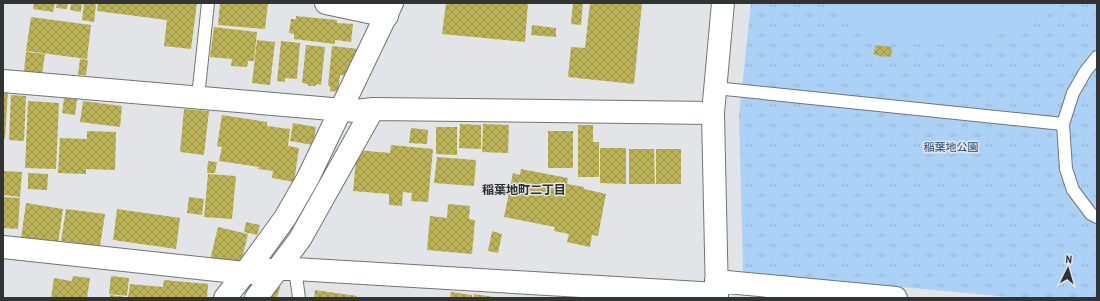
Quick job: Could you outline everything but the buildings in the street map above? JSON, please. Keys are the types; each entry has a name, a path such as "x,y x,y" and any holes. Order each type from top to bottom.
{"street":[{"path":"225,298 285,218 308,178 342,110 389,9 326,3"},
{"path":"717,291 713,113 723,3"},
{"path":"3,81 355,111 373,109 713,113"},
{"path":"256,298 286,269 300,239 373,109"},
{"path":"3,247 245,273 286,269 717,291 896,298"}],"lane":[{"path":"198,97 208,3"},
{"path":"1097,57 1085,72 1073,93 1063,124 1066,169 1073,190 1092,214 1097,217"},
{"path":"715,88 1063,124"},
{"path":"286,269 299,298"}],"green space":[{"name":"稲葉地公園","path":"751,3 1097,3 1097,298 1018,298 743,272 739,115"},
{"path":"823,3 1065,3 1038,20 989,38 959,44 915,44 888,41 846,19"}],"district":[{"name":"稲葉地町二丁目","path":"524,190"}]}
